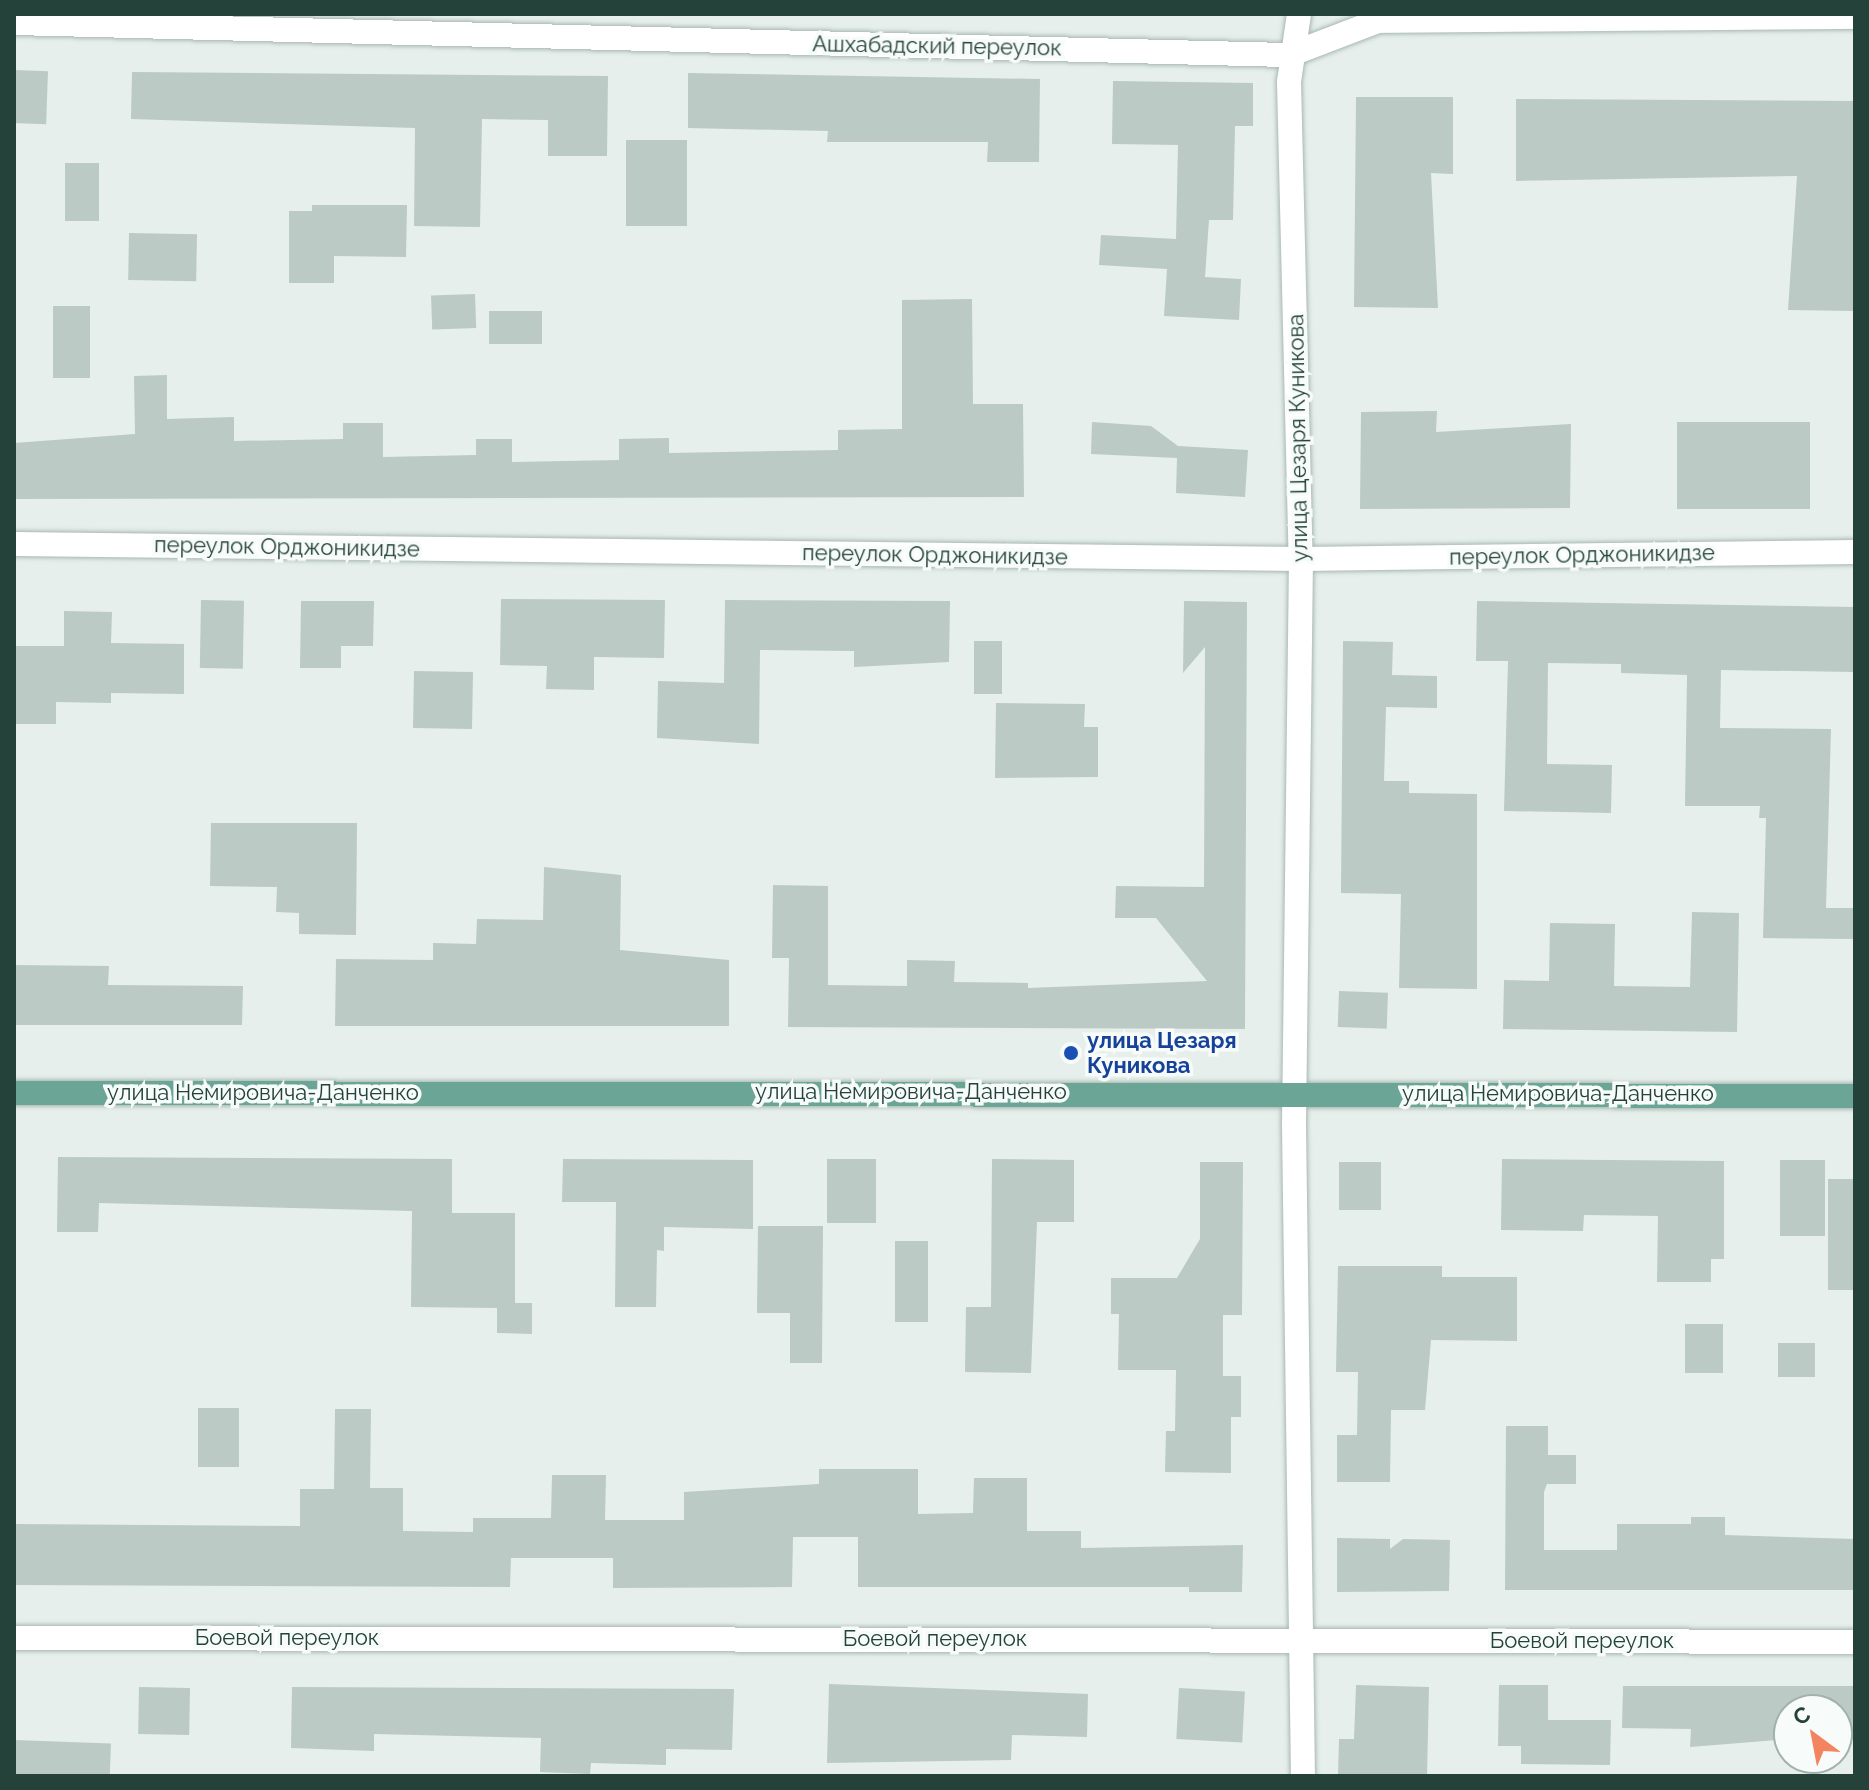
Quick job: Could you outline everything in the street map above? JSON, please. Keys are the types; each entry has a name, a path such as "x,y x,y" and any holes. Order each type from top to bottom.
{"main road":[{"name":"улица Немировича-Данченко","path":"14,1093 1295,1092 1855,1096"}],"street":[{"name":"улица Цезаря Куникова","path":"1299,14 1289,55 1301,559 1295,1092 1303,1776"},
{"name":"Ашхабадский переулок","path":"14,23 1289,55 1378,21 1855,17"},
{"name":"переулок Орджоникидзе","path":"14,544 1301,559 1855,552"},
{"name":"Боевой переулок","path":"14,1638 1855,1642"}],"building":[{"path":"14,70 48,71 46,124 14,123"},
{"path":"132,72 608,76 607,156 548,156 548,120 482,119 480,227 414,226 415,128 131,119"},
{"path":"688,73 1040,79 1039,162 987,162 988,142 827,142 828,131 688,128"},
{"path":"1113,81 1253,83 1253,126 1235,126 1233,220 1209,220 1205,277 1241,279 1239,320 1164,316 1167,269 1099,265 1101,235 1176,239 1178,145 1112,144"},
{"path":"1356,97 1453,97 1453,174 1431,173 1438,308 1354,307"},
{"path":"1516,99 1855,101 1855,311 1788,310 1797,176 1516,181"},
{"path":"626,140 687,140 687,226 626,226"},
{"path":"65,163 99,163 99,221 65,221"},
{"path":"312,205 407,205 406,257 334,256 334,283 289,283 289,211 312,211"},
{"path":"129,233 197,234 196,281 128,280"},
{"path":"475,294 476,328 432,330 431,296"},
{"path":"972,299 973,404 1023,404 1024,497 14,499 14,443 135,434 134,376 167,375 167,419 234,417 234,441 343,439 343,423 383,423 383,457 476,455 476,439 512,439 512,462 619,460 619,439 669,438 669,453 838,450 838,430 902,429 902,300"},
{"path":"53,306 90,306 90,378 53,378"},
{"path":"489,311 542,311 542,344 489,344"},
{"path":"1437,411 1436,432 1571,424 1570,508 1360,509 1361,412"},
{"path":"1092,422 1151,426 1178,446 1248,450 1245,497 1176,493 1177,458 1091,454"},
{"path":"1677,422 1810,422 1810,509 1677,509"},
{"path":"501,599 665,600 664,658 594,657 594,690 546,689 547,666 500,665"},
{"path":"201,600 244,601 243,669 200,668"},
{"path":"725,600 950,601 949,662 854,667 854,651 760,650 759,744 657,738 658,681 724,683"},
{"path":"301,601 374,601 373,646 341,646 341,668 300,668"},
{"path":"1184,601 1247,602 1245,1029 788,1027 789,958 772,958 773,885 828,886 828,985 907,986 907,960 955,961 954,982 1028,983 1028,988 1207,981 1156,918 1115,918 1116,886 1204,887 1205,647 1183,673"},
{"path":"1477,601 1855,607 1855,672 1721,670 1720,728 1831,729 1826,908 1855,908 1855,939 1763,938 1766,818 1759,818 1760,806 1685,806 1687,675 1621,673 1621,664 1548,663 1547,764 1612,765 1611,813 1504,811 1508,661 1476,661"},
{"path":"64,611 112,612 111,643 184,644 184,694 111,693 111,703 56,702 56,724 14,724 14,646 64,646"},
{"path":"974,641 1002,641 1002,694 974,694"},
{"path":"1343,641 1393,642 1392,675 1437,676 1437,708 1386,707 1384,781 1409,781 1409,793 1477,794 1477,989 1399,988 1401,894 1341,893"},
{"path":"414,671 473,672 472,729 413,728"},
{"path":"996,703 1085,704 1084,727 1098,727 1098,777 995,778"},
{"path":"211,823 357,823 356,935 299,934 299,913 276,912 277,887 210,886"},
{"path":"544,867 621,875 620,950 729,960 729,1026 335,1026 336,959 433,960 433,943 476,944 477,919 543,920"},
{"path":"1692,912 1739,913 1737,1032 1503,1029 1504,980 1549,981 1550,923 1615,924 1614,986 1690,987"},
{"path":"14,965 109,966 108,985 243,986 242,1025 14,1025"},
{"path":"1339,991 1388,993 1387,1029 1338,1027"},
{"path":"58,1157 452,1159 452,1213 515,1213 515,1303 532,1303 532,1334 497,1333 497,1308 411,1307 412,1211 99,1203 98,1232 57,1232"},
{"path":"563,1159 753,1160 753,1229 664,1227 664,1251 657,1250 656,1307 615,1307 616,1202 562,1202"},
{"path":"827,1159 876,1159 876,1223 827,1223"},
{"path":"992,1159 1074,1160 1074,1222 1037,1222 1031,1373 965,1372 966,1307 991,1307"},
{"path":"1502,1159 1724,1161 1724,1259 1711,1259 1711,1282 1657,1282 1658,1216 1584,1215 1583,1231 1501,1230"},
{"path":"1780,1160 1825,1160 1825,1236 1780,1236"},
{"path":"1200,1162 1243,1162 1242,1315 1223,1315 1223,1376 1241,1376 1241,1417 1231,1417 1231,1473 1165,1472 1166,1431 1175,1431 1176,1370 1118,1370 1119,1314 1111,1314 1111,1278 1177,1278 1200,1239"},
{"path":"1339,1162 1381,1162 1381,1210 1339,1210"},
{"path":"1828,1179 1855,1179 1855,1290 1828,1290"},
{"path":"758,1226 823,1226 822,1363 790,1363 790,1313 757,1313"},
{"path":"895,1241 928,1241 928,1322 895,1322"},
{"path":"1338,1266 1442,1266 1442,1277 1517,1277 1517,1341 1431,1340 1425,1410 1391,1410 1390,1482 1337,1482 1337,1435 1357,1435 1358,1372 1336,1372"},
{"path":"1685,1324 1723,1324 1723,1373 1685,1373"},
{"path":"1778,1343 1815,1343 1815,1377 1778,1377"},
{"path":"198,1408 239,1408 239,1467 198,1467"},
{"path":"335,1409 371,1409 370,1488 403,1488 403,1531 473,1532 473,1518 551,1518 552,1475 606,1475 605,1520 684,1520 684,1492 819,1484 819,1469 918,1469 918,1514 973,1513 974,1478 1027,1478 1027,1531 1081,1531 1081,1548 1243,1545 1242,1592 1189,1592 1189,1587 858,1587 858,1537 793,1537 792,1587 613,1588 613,1558 511,1558 510,1587 14,1585 14,1524 300,1526 300,1489 334,1489"},
{"path":"1506,1426 1548,1426 1548,1455 1576,1455 1576,1484 1547,1484 1544,1492 1544,1550 1617,1550 1617,1524 1691,1524 1691,1517 1725,1517 1725,1535 1855,1539 1855,1590 1505,1590"},
{"path":"1337,1538 1390,1539 1390,1549 1403,1539 1450,1540 1449,1591 1337,1592"},
{"path":"829,1684 1088,1694 1087,1737 1012,1735 1011,1760 827,1763"},
{"path":"1356,1685 1429,1687 1427,1776 1338,1776 1339,1739 1354,1739"},
{"path":"1499,1685 1548,1685 1548,1720 1611,1720 1610,1765 1521,1764 1521,1746 1498,1746"},
{"path":"1623,1686 1855,1686 1855,1739 1853,1694 1773,1694 1773,1740 1690,1747 1691,1729 1622,1728"},
{"path":"139,1687 190,1688 189,1735 138,1734"},
{"path":"292,1687 734,1689 732,1750 666,1749 666,1765 591,1763 590,1774 540,1772 541,1738 374,1734 374,1751 291,1748"},
{"path":"1179,1688 1245,1691 1242,1742 1176,1739"},
{"path":"14,1740 111,1743 110,1776 14,1776"}],"place":[{"name":"улица Цезаря Куникова","path":"1071,1053"}]}
